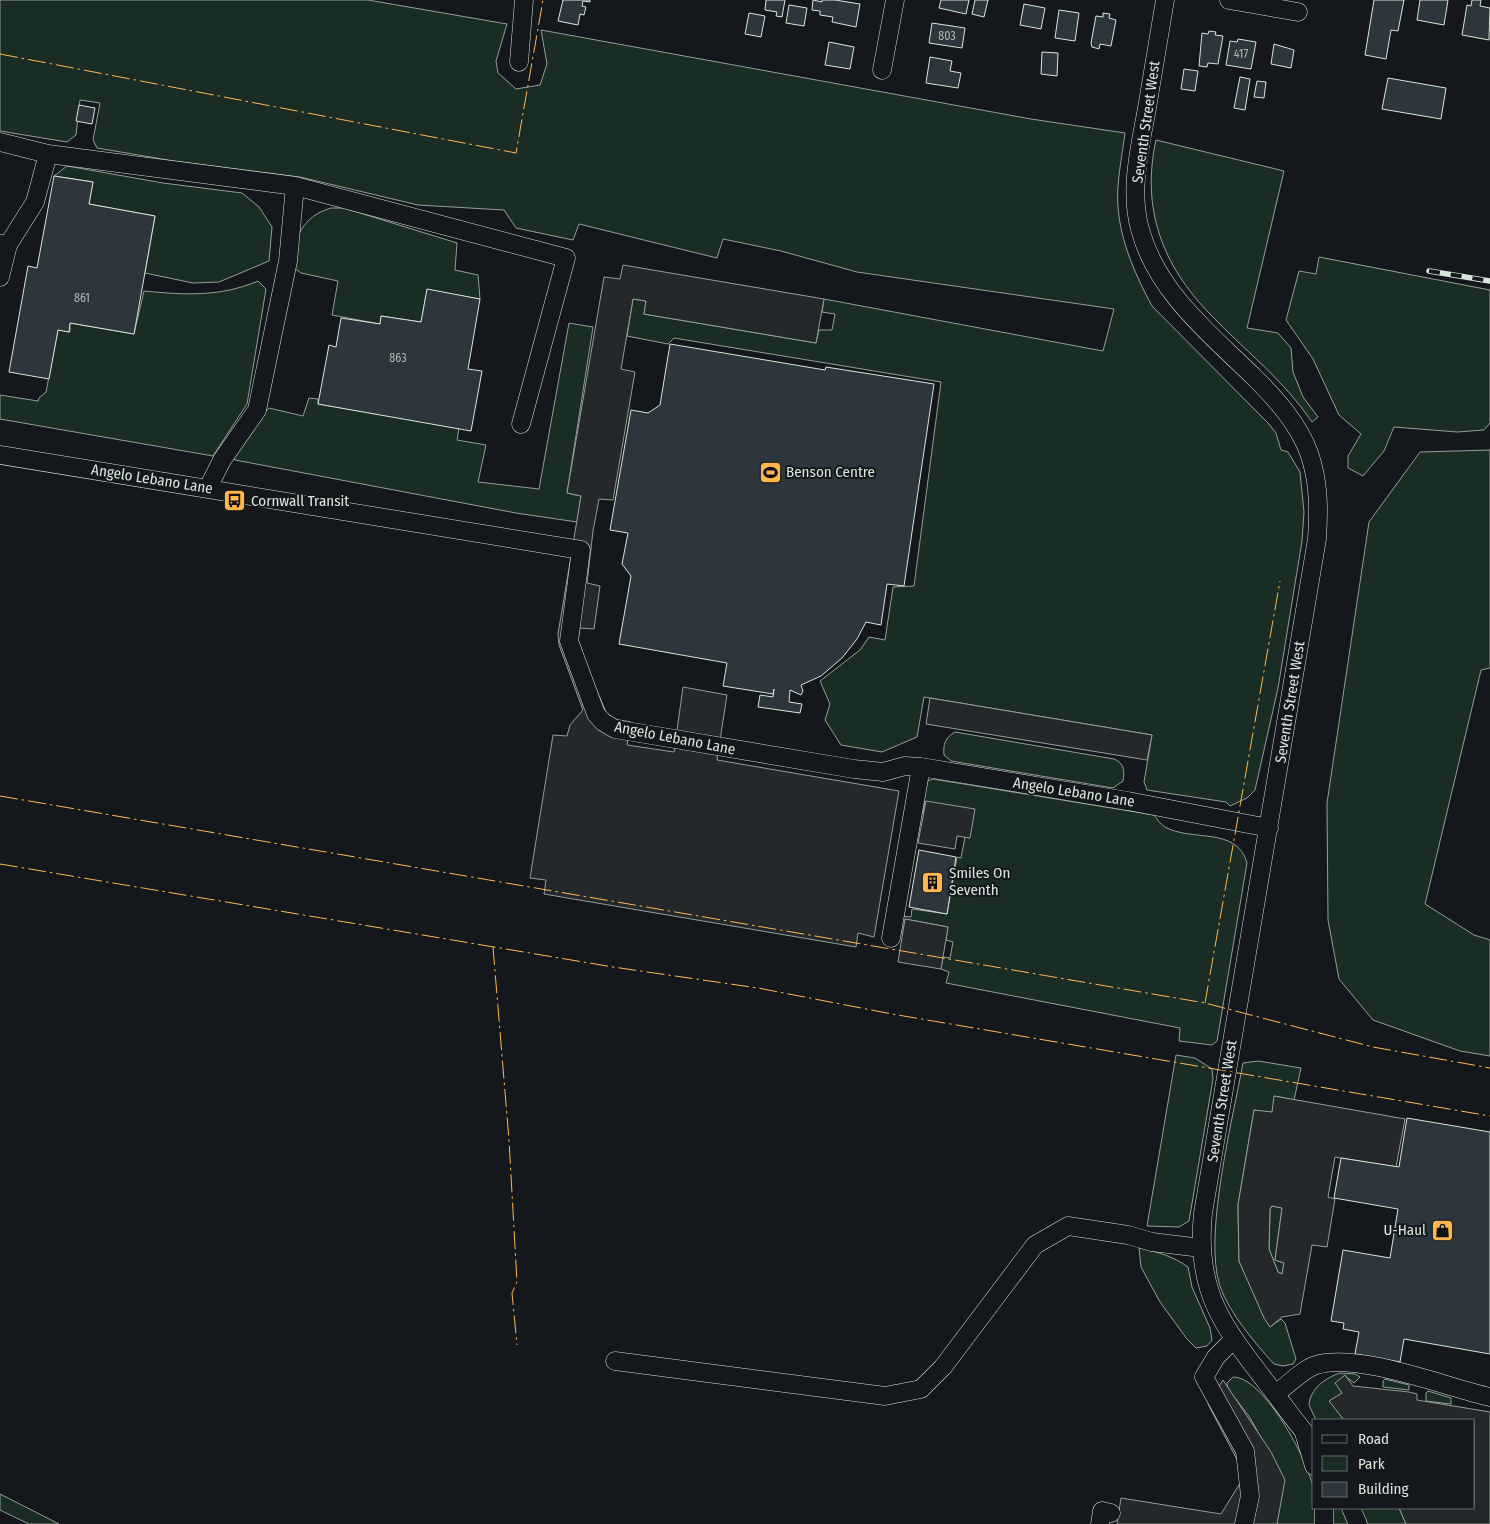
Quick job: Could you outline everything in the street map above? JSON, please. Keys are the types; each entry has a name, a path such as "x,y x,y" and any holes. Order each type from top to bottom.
{"street":[{"path":"520,62 524,0"},
{"path":"882,70 895,0"},
{"name":"Seventh Street West","path":"1165,0 1138,163 1136,192 1139,228 1154,264 1181,305 1280,404 1298,430 1309,452 1316,477 1319,506 1317,539 1203,1213 1201,1248 1207,1287 1218,1315 1233,1340 1309,1438 1312,1455"},
{"path":"1229,0 1298,12"},
{"path":"0,142 48,154 295,186 566,258 521,424"},
{"path":"0,277 4,244 34,202 48,154"},
{"path":"208,488 222,460 257,410 288,261 295,186"},
{"name":"Angelo Lebano Lane","path":"0,455 581,550 569,641 596,714 615,729 854,769 883,772 905,766 921,767 1128,801 1269,828"},
{"path":"891,938 921,767"},
{"path":"615,1361 885,1396 920,1389 943,1367 1035,1245 1068,1226 1152,1242 1201,1248"},
{"path":"1233,1340 1216,1357 1204,1376 1245,1451 1250,1496 1244,1524"},
{"path":"1276,1394 1315,1365 1340,1362 1396,1372 1490,1397"},
{"path":"1324,1509 1324,1524"},
{"path":"1350,1509 1358,1524"}],"green space":[{"path":"0,0 368,0 507,24 496,61 498,73 516,89 540,85 547,64 541,30 1031,119 1125,133 1118,189 1118,207 1122,233 1130,258 1152,306 1268,423 1276,433 1281,450 1288,452 1300,472 1304,512 1302,541 1278,688 1255,790 1247,798 1230,806 1226,802 1147,790 1144,782 1152,735 924,697 917,737 882,752 841,745 825,720 830,704 820,681 860,650 869,637 885,640 893,587 914,586 941,382 674,338 668,344 627,336 633,299 646,301 644,314 816,343 819,330 832,330 835,314 822,312 824,299 1103,351 1114,309 857,272 781,251 723,239 717,258 579,224 573,240 516,228 504,210 418,205 300,177 174,161 97,148 93,140 100,103 80,100 76,135 67,142 0,131"},
{"path":"1156,140 1284,171 1247,328 1278,333 1291,348 1293,372 1303,397 1318,417 1312,422 1289,392 1223,328 1193,295 1179,276 1159,234 1154,212 1151,189"},
{"path":"67,166 163,183 242,193 259,207 272,227 269,261 219,282 193,283 145,273 155,216 89,204 93,182 54,176"},
{"path":"331,208 344,208 457,243 455,270 478,275 480,299 427,290 421,322 381,316 380,324 332,315 338,281 301,273 290,265 297,237 307,222 313,216"},
{"path":"1319,257 1490,290 1490,423 1484,430 1457,432 1394,427 1384,451 1363,476 1348,468 1348,456 1361,434 1339,415 1313,359 1286,320 1299,271 1316,274"},
{"path":"258,281 266,289 247,404 213,456 0,419 0,395 38,401 46,392 58,330 70,332 70,323 134,334 144,291 202,294 230,290"},
{"path":"569,323 593,327 567,493 581,496 577,522 516,513 235,460 232,457 259,418 269,408 303,416 309,398 318,399 318,404 459,428 457,440 486,445 478,482 539,489"},
{"path":"1490,450 1490,668 1481,670 1425,904 1474,935 1490,940 1490,1056 1460,1051 1373,1020 1339,979 1328,920 1327,803 1369,522 1420,452"},
{"path":"955,732 1114,759 1123,768 1123,781 1113,788 951,761 944,755 944,748 947,739"},
{"path":"933,779 1154,815 1165,827 1187,834 1224,839 1242,851 1247,863 1217,1041 1212,1045 1179,1041 1180,1028 946,983 949,972 941,969 943,957 950,958 953,942 946,940 948,927 905,919 903,933 901,932 902,916 911,917 912,909 947,914 957,857 961,858 965,837 970,838 925,801 923,814 921,813 927,781"},
{"path":"1176,1055 1195,1058 1212,1069 1213,1079 1189,1221 1179,1227 1147,1226"},
{"path":"1258,1061 1301,1068 1294,1100 1275,1096 1272,1113 1254,1110 1238,1205 1239,1261 1270,1327 1281,1319 1285,1323 1296,1359 1293,1364 1283,1366 1274,1364 1236,1317 1220,1286 1216,1264 1215,1238 1221,1176 1243,1063"},
{"path":"1272,1206 1282,1208 1275,1260 1284,1263 1282,1274 1278,1272 1269,1249 1270,1209"},
{"path":"1139,1248 1171,1257 1188,1267 1192,1287 1210,1328 1212,1340 1207,1346 1196,1348 1187,1339 1160,1302 1141,1267"},
{"path":"1340,1373 1355,1374 1360,1377 1354,1383 1345,1376 1343,1393 1330,1401 1343,1419 1316,1419 1309,1405 1315,1389 1329,1378"},
{"path":"1233,1377 1245,1380 1257,1389 1281,1419 1300,1453 1312,1482 1312,1509 1315,1509 1316,1524 1277,1524 1281,1474 1249,1416 1228,1389 1227,1383"},
{"path":"1385,1379 1409,1385 1409,1390 1383,1387"},
{"path":"1428,1391 1451,1398 1451,1404 1426,1401 1426,1393"},
{"path":"0,1494 59,1524 29,1524 0,1510"},
{"path":"1332,1509 1344,1509 1350,1524 1332,1524"},
{"path":"1360,1509 1399,1509 1406,1524 1367,1524"}],"shaded area":[{"path":"623,265 824,299 816,343 644,314 646,301 633,299 621,369 635,372 613,500 599,499 593,531 587,583 600,586 594,629 580,628 578,640 606,712 614,719 631,722 627,745 674,752 683,687 727,695 717,760 899,791 874,937 858,933 856,947 544,894 546,880 530,878 553,735 567,736 570,725 583,710 559,645 558,634 581,496 567,493 604,277 620,279"},
{"path":"930,698 1152,735 1147,760 926,724"},
{"path":"926,801 975,809 970,838 957,836 955,849 918,843"},
{"path":"905,919 948,927 941,969 898,962"},
{"path":"1274,1096 1405,1119 1396,1167 1335,1157 1328,1197 1335,1199 1327,1247 1312,1245 1300,1314 1282,1317 1270,1327 1264,1318 1239,1261 1238,1205 1254,1110 1272,1112","holes":["1272,1206 1282,1208 1275,1260 1284,1263 1282,1274 1278,1272 1269,1249 1270,1209"]},
{"path":"1345,1375 1353,1386 1409,1392 1417,1394 1417,1400 1490,1412 1490,1524 1406,1524 1399,1509 1475,1509 1475,1419 1343,1419 1329,1401 1342,1393 1335,1383"},
{"path":"1223,1380 1271,1452 1285,1480 1277,1524 1117,1524 1121,1498 1221,1514 1245,1475 1208,1404"}],"building":[{"path":"563,0 590,0 590,2 583,1 582,6 586,7 584,15 580,14 578,25 558,21"},
{"path":"766,0 785,0 782,17 776,16 777,12 765,10"},
{"path":"813,0 822,2 822,0 835,0 860,4 856,27 832,22 833,17 820,15 820,11 812,10"},
{"path":"941,0 969,0 966,14 939,8"},
{"path":"975,0 988,0 984,17 972,14"},
{"path":"1374,0 1404,0 1398,31 1391,30 1386,59 1365,55"},
{"path":"1420,0 1448,0 1444,25 1417,20"},
{"path":"1472,0 1481,0 1480,6 1490,8 1489,40 1462,35 1467,5 1471,6"},
{"path":"1024,4 1045,8 1041,29 1020,25"},
{"path":"789,5 807,8 804,26 786,23"},
{"path":"1059,10 1079,13 1075,41 1055,38"},
{"path":"749,13 765,16 761,37 745,34"},
{"path":"1103,13 1110,14 1109,18 1116,20 1111,46 1100,44 1099,49 1092,47 1091,43 1096,16 1103,17"},
{"path":"932,23 965,28 962,48 929,43"},
{"path":"1209,31 1216,32 1215,35 1223,36 1218,64 1208,63 1207,67 1199,66 1202,33 1208,34"},
{"path":"1238,39 1256,42 1251,69 1226,65 1230,41 1237,42"},
{"path":"829,42 854,47 850,69 825,65"},
{"path":"1274,44 1294,50 1291,68 1271,64"},
{"path":"1042,52 1058,53 1057,76 1041,74"},
{"path":"930,57 952,61 950,71 961,73 958,88 926,83"},
{"path":"1184,69 1198,71 1195,91 1181,89"},
{"path":"1240,77 1250,79 1245,110 1234,108"},
{"path":"1388,78 1446,88 1441,119 1382,109"},
{"path":"1257,81 1266,82 1264,98 1254,97"},
{"path":"79,105 95,108 92,124 76,121"},
{"path":"54,176 93,182 89,204 155,216 134,334 70,323 69,332 58,330 49,379 9,372 28,266 37,268"},
{"path":"427,289 480,299 468,369 482,371 471,431 318,404 329,345 336,347 341,318 380,324 381,316 421,322"},
{"name":"Benson Centre","path":"670,344 825,370 826,367 934,384 904,586 887,584 881,625 866,622 857,639 842,658 821,676 801,685 803,691 801,695 790,690 789,702 802,704 800,713 758,707 760,695 773,697 774,689 773,694 723,686 727,663 619,644 631,576 622,564 628,533 610,530 631,410 648,413 660,405"},
{"name":"Smiles On Seventh","path":"919,850 956,857 947,914 909,907"},
{"name":"U-Haul","path":"1407,1118 1490,1132 1490,1354 1404,1339 1400,1362 1355,1354 1359,1332 1343,1329 1344,1323 1331,1321 1343,1250 1390,1258 1398,1209 1334,1198 1341,1158 1399,1167"}],"railway":[{"path":"1429,271 1490,281"}],"power":[{"path":"0,54 516,153 543,0"},
{"path":"1205,1003 1280,581"},
{"path":"0,796 1205,1003 1373,1047 1490,1068"},
{"path":"0,864 613,967 758,988 892,1014 1490,1116"},
{"path":"493,947 509,1140 517,1282 512,1293 517,1345"}],"place":[{"name":"Benson Centre","path":"770,472"},
{"name":"Cornwall Transit","path":"235,501"},
{"name":"Smiles On Seventh","path":"933,882"},
{"name":"U-Haul","path":"1442,1230"}]}
